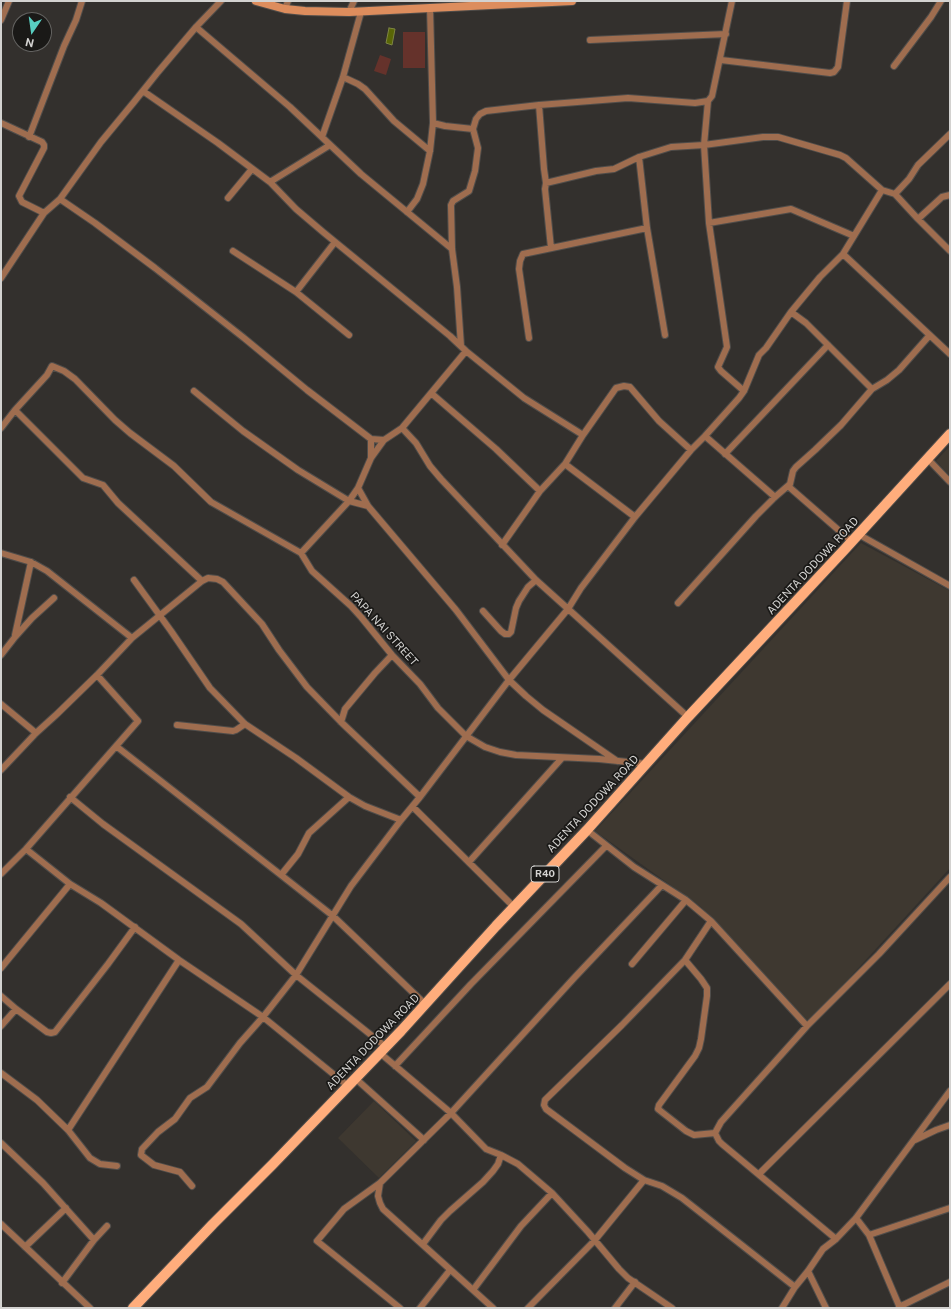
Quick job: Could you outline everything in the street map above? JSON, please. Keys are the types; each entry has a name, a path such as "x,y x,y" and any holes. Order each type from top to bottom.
{"main road":[{"name":"ADENTA DODOWA ROAD","path":"133,1308 383,1050 950,434"}],"street":[{"path":"1,20 9,1"},
{"path":"29,137 64,46 76,20 82,1"},
{"path":"1,278 44,213 60,199 101,142 196,27 221,1"},
{"path":"256,1 287,5 305,11 349,12 542,1 572,1"},
{"path":"349,12 354,1"},
{"path":"732,1 721,60 712,96 708,101 704,145 708,223 727,347 718,367 721,372 744,391"},
{"path":"721,60 830,73 834,72 838,67 847,1"},
{"path":"894,66 931,17 941,1"},
{"path":"407,212 417,199 423,184 430,151 433,122 430,8"},
{"path":"322,137 343,76 361,12"},
{"path":"196,27 290,107 361,174 452,249"},
{"path":"590,40 726,34"},
{"path":"343,76 365,89 394,121 430,151"},
{"path":"143,91 270,182 296,209 518,393 583,435"},
{"path":"461,346 457,287 452,249 451,205 453,201 469,191 475,171 478,148 473,129 476,119 480,114 486,111 539,105 628,98 696,103 708,101"},
{"path":"539,105 550,248"},
{"path":"433,122 473,129"},
{"path":"1,123 42,142 44,148 19,194 19,198 22,202 44,213"},
{"path":"895,194 909,179 918,165 950,134"},
{"path":"546,183 596,171 614,169 638,157 671,148 751,138 778,137 846,158 882,190 895,194 950,250"},
{"path":"270,182 330,144"},
{"path":"638,157 647,228 665,335"},
{"path":"228,198 252,169"},
{"path":"192,1186 180,1172 157,1166 141,1155 142,1149 158,1132 175,1119 190,1098 207,1087 240,1043 263,1017 296,974 351,886 401,820 413,807 509,680 568,609 581,588 635,517 691,450 744,391 756,359 766,348 791,312 820,277 843,254 882,190"},
{"path":"918,219 942,198 950,195"},
{"path":"60,199 155,268 244,338 306,390 371,439 384,440"},
{"path":"708,223 791,209 854,236"},
{"path":"529,338 519,269 523,254 647,228"},
{"path":"296,292 335,242"},
{"path":"233,251 296,292 349,335"},
{"path":"843,254 950,354"},
{"path":"791,312 806,323 872,388"},
{"path":"678,603 740,534 775,497 788,486 791,482 793,471 796,467 841,425 872,388 887,380 899,370 929,336"},
{"path":"725,454 828,345"},
{"path":"1,428 15,410 47,375 52,366 64,371 75,379 130,434 174,466 211,502 302,553 349,501 358,488 371,458 384,440 402,428 466,351"},
{"path":"502,544 540,491 565,464 583,435 616,388 624,386 630,387 659,420 691,450"},
{"path":"194,391 256,440 298,470 349,501 368,506"},
{"path":"431,393 496,449 540,491"},
{"path":"15,410 83,478 104,485 118,503 202,581"},
{"path":"402,428 416,443 430,466 441,479 536,580 688,717"},
{"path":"705,436 775,497"},
{"path":"371,439 371,458"},
{"path":"927,458 950,482"},
{"path":"565,464 635,517"},
{"path":"788,486 855,538 950,586"},
{"path":"358,488 368,506 456,610 509,680 544,710 619,762"},
{"path":"1,553 31,562 55,576 132,638"},
{"name":"PAPA NAI STREET","path":"302,553 312,571 352,606 392,655 420,684 446,716 466,736 485,747 500,752 647,764"},
{"path":"14,637 31,562"},
{"path":"1,770 36,732 97,675 132,638 202,581 212,578 223,582 262,624 307,687 341,722 420,797"},
{"path":"134,580 210,688 245,724 296,758 349,797 365,806 401,820"},
{"path":"483,611 501,631 505,634 509,634 511,632 519,601 528,587 536,580"},
{"path":"1,655 14,637 54,598"},
{"path":"341,722 345,709 392,655"},
{"path":"1,874 26,849 138,720 97,675"},
{"path":"1,704 36,732"},
{"path":"331,712 345,709"},
{"path":"177,726 233,731 245,724"},
{"path":"116,746 333,916 425,1004"},
{"path":"469,862 562,758"},
{"path":"70,797 103,824 241,924 383,1050 395,1066 452,1113 486,1150 501,1155 518,1164 552,1193 628,1278 672,1308"},
{"path":"282,875 298,854 309,833 349,797"},
{"path":"413,807 514,907"},
{"path":"587,830 634,867 686,900 711,921 807,1026"},
{"path":"395,1066 471,984 606,846"},
{"path":"26,849 70,884 101,903 179,960 263,1017 351,1082 424,1140"},
{"path":"1,864 6,868"},
{"path":"715,1132 721,1122 807,1026 879,954 950,877"},
{"path":"1,968 70,884"},
{"path":"400,1308 317,1241 344,1209 380,1183 452,1113 470,1091 575,977 662,885"},
{"path":"632,964 686,900"},
{"path":"711,921 684,960 622,1025 545,1100 544,1105 552,1114 625,1168 644,1180 662,1186 682,1198 795,1287"},
{"path":"1,996 47,1032 56,1032 135,927"},
{"path":"68,1130 179,960"},
{"path":"684,960 707,988 702,1039 696,1056 659,1105 658,1109 686,1131 694,1135 715,1132"},
{"path":"760,1174 950,984"},
{"path":"1,1026 16,1009"},
{"path":"1,1073 37,1100 68,1130 94,1161 100,1164 117,1166"},
{"path":"782,1308 795,1287 823,1249 836,1239 856,1218 950,1091"},
{"path":"928,1121 936,1130"},
{"path":"913,1141 950,1125"},
{"path":"715,1132 719,1141 836,1239"},
{"path":"1,1143 43,1183 94,1240"},
{"path":"423,1244 441,1220 493,1171 498,1164 501,1155"},
{"path":"528,1308 594,1240 644,1180"},
{"path":"380,1183 378,1196 383,1209 494,1308"},
{"path":"473,1290 521,1226 552,1193"},
{"path":"25,1247 66,1208"},
{"path":"869,1236 950,1208"},
{"path":"856,1218 869,1236 899,1307 950,1282"},
{"path":"1,1224 90,1308"},
{"path":"62,1283 94,1240 107,1226"},
{"path":"420,1308 450,1270"},
{"path":"808,1271 826,1308"},
{"path":"615,1308 635,1282"}],"shaded area":[{"path":"389,28 395,29 392,45 386,43"},
{"path":"403,32 425,32 425,68 403,68"},
{"path":"380,55 391,59 386,75 374,71"},
{"path":"950,446 950,476 936,461"},
{"path":"861,543 950,591 950,868 809,1022 701,907 595,831"},
{"path":"374,1101 416,1141 379,1178 338,1138"}]}
